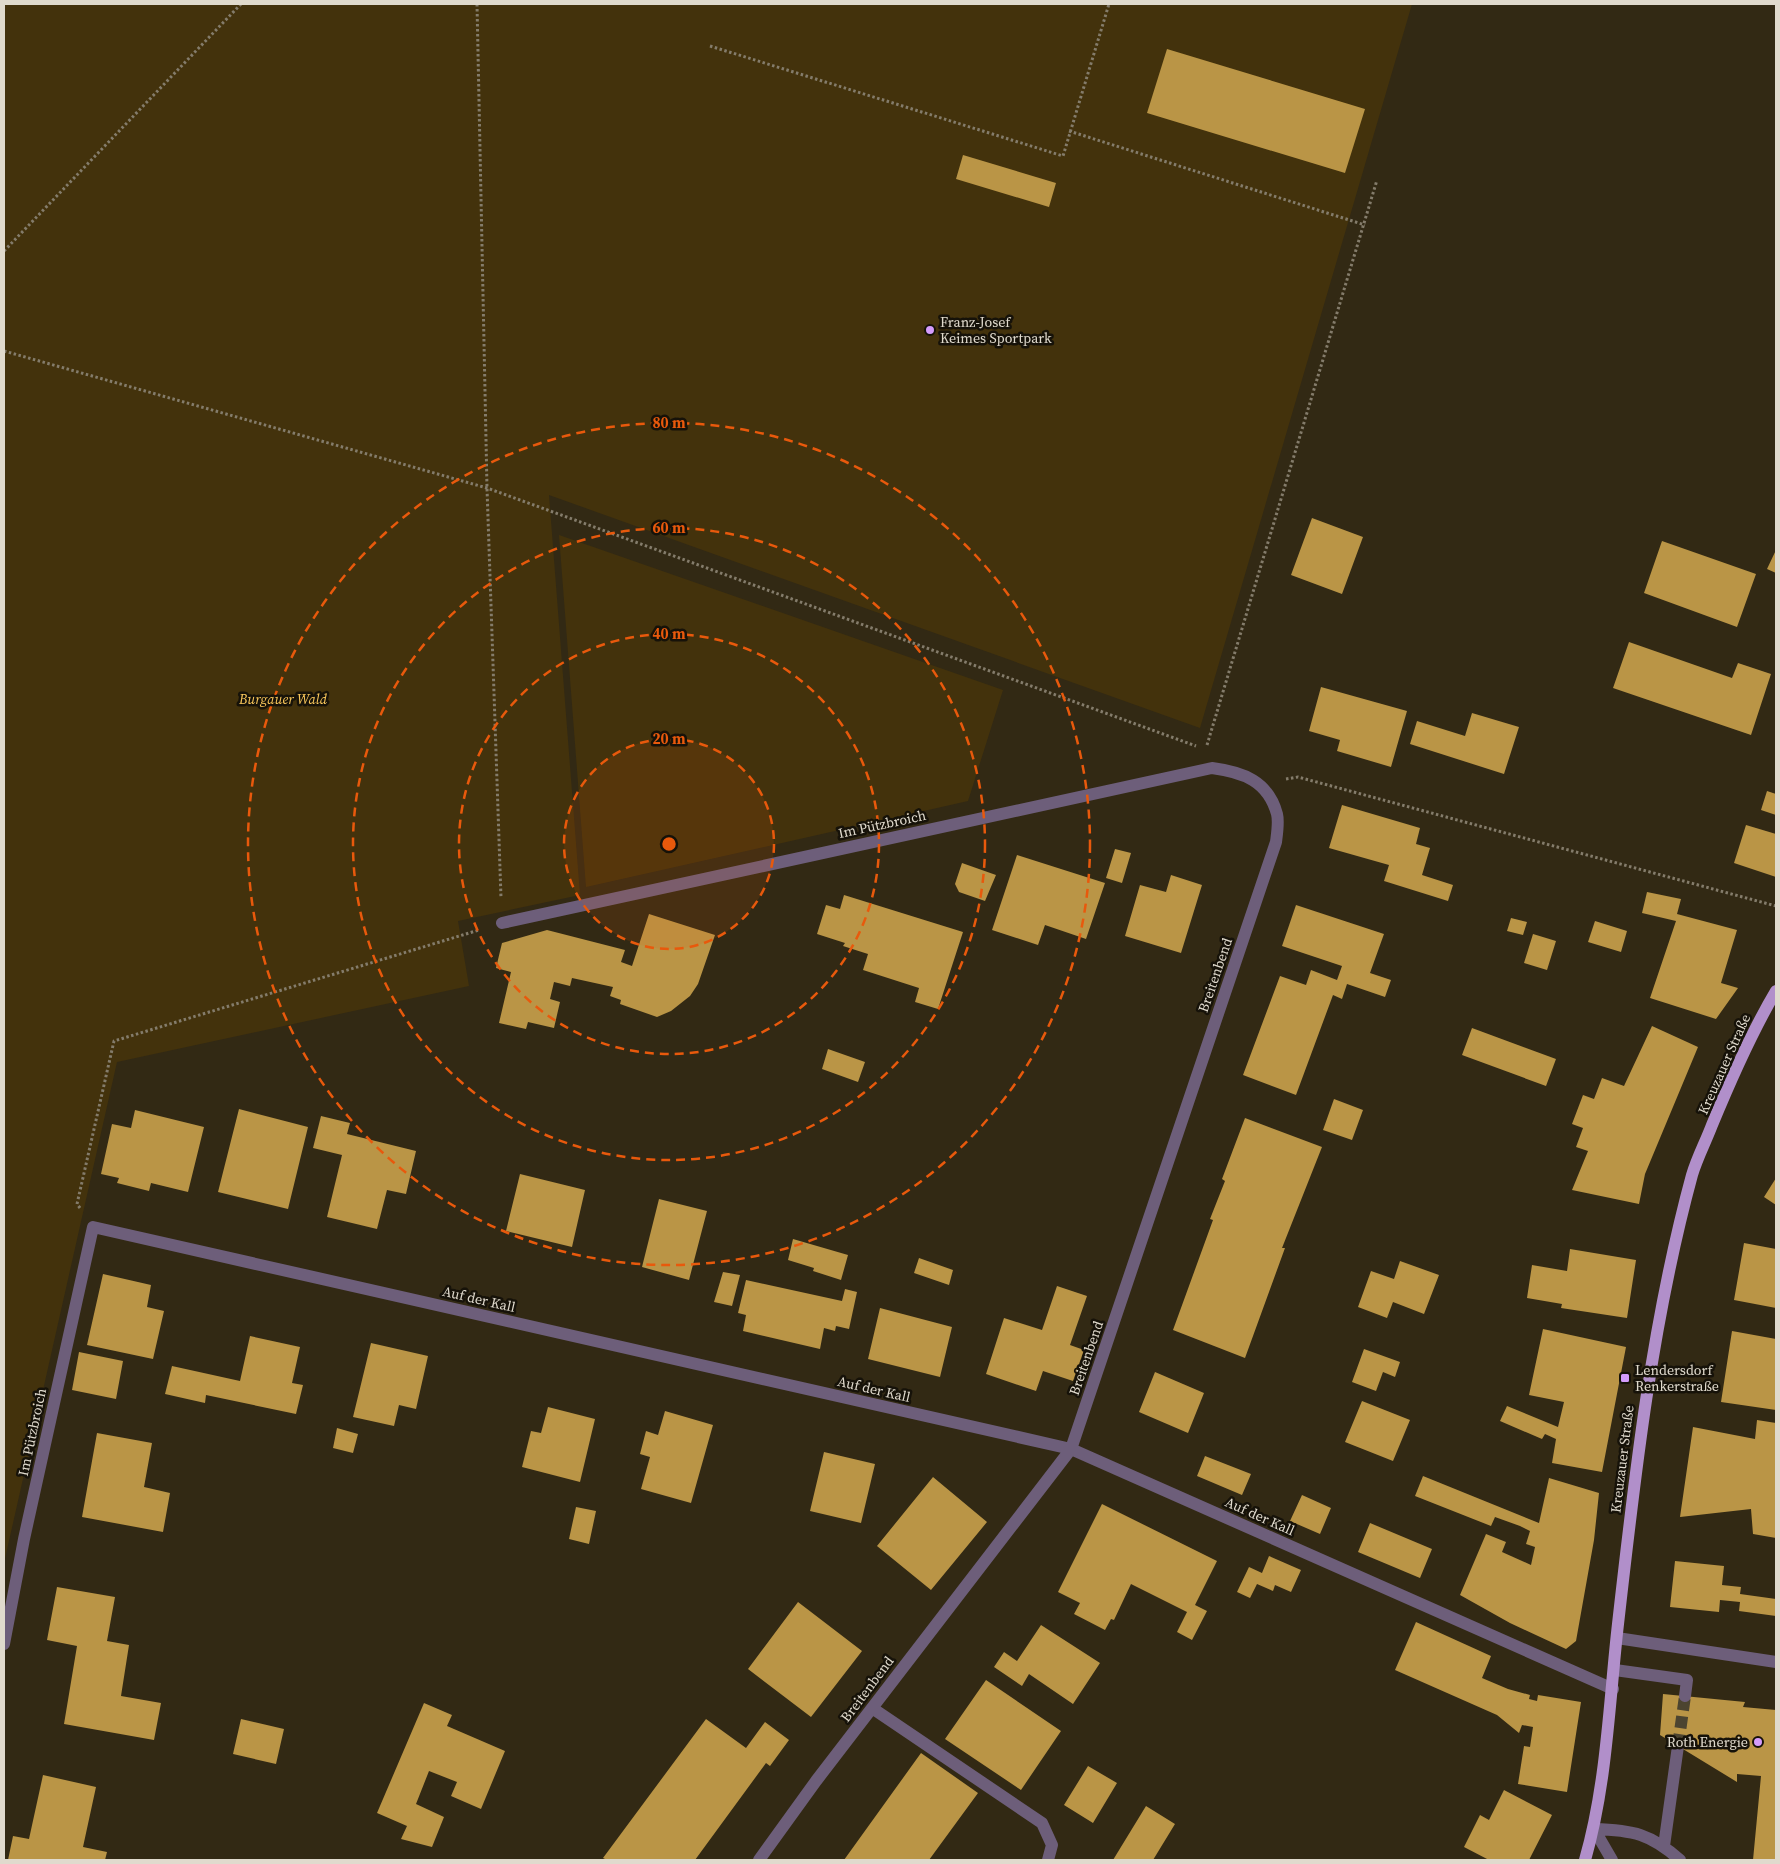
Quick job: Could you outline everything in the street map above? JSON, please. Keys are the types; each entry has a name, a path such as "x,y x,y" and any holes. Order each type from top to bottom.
{"main road":[{"name":"Kreuzauer Straße","path":"1585,1860 1594,1830 1613,1689 1644,1402 1658,1326 1693,1173 1724,1096 1764,1011 1776,990"}],"street":[{"name":"Im Pützbroich","path":"502,923 1212,768 1248,775 1265,789"},
{"name":"Breitenbend","path":"760,1860 872,1708 1071,1449 1276,842 1278,815 1265,789"},
{"name":"Im Pützbroich","path":"4,1644 24,1539 93,1227"},
{"name":"Auf der Kall","path":"93,1227 1071,1449 1613,1689"},
{"path":"1617,1638 1776,1662"},
{"path":"1615,1670 1687,1680 1685,1696"},
{"path":"872,1708 1042,1823 1052,1845 1048,1860"},
{"path":"1664,1846 1678,1746"},
{"path":"1594,1830 1626,1830 1664,1846 1680,1860"},
{"path":"1594,1830 1612,1860"}],"path":[{"path":"4,251 241,4"},
{"path":"93,1227 77,1204 114,1041 502,923 487,488 477,4"},
{"path":"710,46 1063,156 1069,131 1110,4"},
{"path":"1069,131 1365,225"},
{"path":"1205,753 1377,180"},
{"path":"4,351 487,488 1195,745 1205,753 1212,768"},
{"path":"1265,789 1284,780 1298,777 1776,906"}],"green space":[{"name":"Burgauer Wald","path":"4,4 1412,4 1200,728 549,495 580,895 458,921 469,986 117,1062 4,1563"},
{"path":"559,535 1003,690 968,801 586,887"}],"building":[{"path":"1167,49 1365,109 1345,173 1147,113"},
{"path":"963,155 1056,183 1049,207 956,179"},
{"path":"1312,518 1363,537 1342,594 1291,575"},
{"path":"1662,541 1756,574 1737,627 1644,593"},
{"path":"1776,550 1776,573 1767,569"},
{"path":"1629,642 1732,678 1738,663 1771,674 1751,735 1613,688"},
{"path":"1321,687 1407,711 1391,767 1337,751 1340,740 1309,731"},
{"path":"1472,713 1519,727 1504,774 1410,744 1417,721 1465,736"},
{"path":"1767,791 1776,794 1776,815 1761,810"},
{"path":"1342,805 1420,828 1416,844 1430,848 1422,875 1453,885 1448,901 1384,881 1389,865 1329,848"},
{"path":"1746,825 1776,834 1776,877 1734,863"},
{"path":"1115,849 1131,853 1122,883 1106,878"},
{"path":"1017,855 1105,883 1086,939 1045,925 1038,945 992,930"},
{"path":"962,863 996,875 985,901 959,892 955,884"},
{"path":"1171,875 1202,885 1181,953 1125,936 1140,885 1166,892"},
{"path":"1647,892 1681,899 1677,914 1737,930 1721,983 1738,988 1716,1019 1650,998 1676,921 1642,913"},
{"path":"844,895 963,932 938,1009 915,1002 919,988 863,970 868,954 843,946 845,943 817,934 826,905 840,909"},
{"path":"1296,905 1384,934 1370,973 1391,980 1385,997 1347,984 1342,999 1333,995 1296,1095 1243,1075 1280,976 1306,985 1311,970 1337,980 1342,966 1282,946"},
{"path":"649,914 715,935 698,984 690,996 671,1011 657,1017 620,1004 621,1000 610,996 613,987 572,978 570,986 554,982 550,999 560,1002 554,1028 528,1022 526,1029 499,1023 511,972 496,968 502,943 547,930 625,950 621,962 632,966"},
{"path":"1511,918 1527,922 1523,935 1507,931"},
{"path":"1595,921 1627,931 1621,952 1588,942"},
{"path":"1533,934 1556,941 1547,970 1524,963"},
{"path":"1652,1026 1698,1047 1645,1174 1639,1204 1572,1190 1588,1151 1576,1147 1583,1128 1572,1124 1583,1095 1594,1099 1602,1078 1624,1086"},
{"path":"1472,1028 1556,1059 1546,1086 1462,1055"},
{"path":"828,1049 865,1062 858,1082 822,1069"},
{"path":"1334,1099 1363,1110 1352,1140 1323,1130"},
{"path":"239,1109 308,1127 288,1209 218,1192"},
{"path":"135,1110 204,1127 188,1192 151,1183 149,1191 117,1183 119,1178 101,1174 112,1124 131,1128"},
{"path":"321,1116 350,1123 347,1134 416,1151 406,1194 387,1190 377,1229 327,1217 342,1155 313,1148"},
{"path":"1245,1118 1322,1147 1282,1248 1285,1248 1245,1358 1173,1330 1213,1220 1210,1219 1225,1181 1222,1179"},
{"path":"520,1174 585,1190 572,1247 506,1231"},
{"path":"1776,1178 1776,1205 1764,1197"},
{"path":"659,1199 707,1211 689,1280 642,1267"},
{"path":"793,1239 848,1255 841,1280 813,1271 814,1268 788,1260"},
{"path":"1744,1243 1776,1249 1776,1308 1734,1300"},
{"path":"1570,1249 1636,1260 1627,1318 1561,1308 1562,1304 1527,1298 1532,1265 1567,1271"},
{"path":"919,1258 953,1270 949,1285 914,1273"},
{"path":"1400,1261 1439,1275 1424,1314 1393,1302 1387,1318 1358,1307 1371,1271 1394,1279"},
{"path":"723,1272 740,1275 732,1306 714,1302"},
{"path":"103,1274 151,1285 147,1307 164,1311 153,1359 87,1345"},
{"path":"746,1280 842,1301 845,1289 857,1292 849,1329 836,1326 835,1331 824,1328 820,1349 743,1331 746,1315 738,1313"},
{"path":"1057,1286 1087,1296 1070,1345 1084,1350 1073,1381 1043,1371 1036,1391 986,1374 1004,1318 1042,1330"},
{"path":"880,1308 952,1327 940,1377 868,1359"},
{"path":"1543,1329 1626,1347 1602,1472 1552,1463 1556,1439 1545,1434 1542,1439 1500,1421 1507,1406 1558,1427 1564,1402 1529,1395"},
{"path":"1732,1331 1776,1339 1776,1410 1721,1402"},
{"path":"250,1336 300,1347 292,1383 303,1385 296,1414 206,1395 205,1403 165,1394 172,1366 240,1381"},
{"path":"371,1343 428,1356 416,1409 399,1405 394,1426 353,1417"},
{"path":"1364,1349 1400,1362 1395,1377 1383,1372 1376,1391 1352,1382"},
{"path":"79,1352 123,1361 116,1399 72,1390"},
{"path":"1155,1372 1204,1393 1188,1433 1139,1412"},
{"path":"1362,1401 1410,1420 1393,1461 1345,1442"},
{"path":"548,1407 595,1419 580,1482 522,1467 531,1431 541,1433"},
{"path":"665,1411 713,1425 691,1503 641,1489 650,1457 640,1454 646,1431 658,1435"},
{"path":"1757,1420 1776,1423 1776,1538 1753,1534 1751,1509 1680,1517 1693,1427 1755,1439"},
{"path":"337,1428 358,1434 353,1453 333,1448"},
{"path":"97,1433 152,1443 144,1487 170,1493 163,1532 82,1517"},
{"path":"824,1452 875,1464 861,1523 810,1511"},
{"path":"1205,1456 1251,1474 1242,1495 1197,1476"},
{"path":"1423,1476 1539,1523 1549,1478 1599,1493 1594,1540 1576,1641 1566,1649 1510,1623 1460,1595 1486,1534 1506,1542 1502,1552 1531,1565 1535,1547 1526,1544 1530,1531 1520,1526 1495,1517 1491,1526 1415,1496"},
{"path":"933,1477 987,1522 931,1590 877,1546"},
{"path":"1302,1495 1331,1508 1320,1534 1290,1521"},
{"path":"1102,1504 1217,1561 1195,1605 1207,1611 1192,1640 1177,1632 1187,1612 1131,1584 1114,1620 1111,1619 1105,1630 1074,1614 1080,1603 1058,1592"},
{"path":"576,1507 596,1511 589,1544 569,1539"},
{"path":"1370,1523 1432,1549 1420,1578 1358,1552"},
{"path":"1269,1556 1301,1570 1291,1592 1275,1585 1273,1591 1257,1584 1250,1598 1237,1592 1249,1567 1262,1573"},
{"path":"1675,1561 1724,1566 1722,1585 1741,1587 1740,1594 1776,1599 1776,1616 1739,1611 1740,1602 1720,1600 1719,1612 1670,1607"},
{"path":"57,1587 115,1597 107,1641 129,1645 121,1696 161,1703 154,1740 64,1724 77,1646 47,1640"},
{"path":"798,1602 862,1651 811,1717 748,1669"},
{"path":"1416,1622 1491,1656 1482,1678 1508,1689 1530,1695 1529,1699 1537,1701 1538,1695 1581,1702 1567,1792 1518,1784 1524,1746 1530,1747 1533,1727 1522,1725 1519,1733 1497,1715 1395,1670"},
{"path":"1041,1625 1100,1663 1073,1704 1029,1674 1022,1686 994,1667 1004,1652 1017,1661"},
{"path":"986,1680 1061,1731 1021,1790 945,1739"},
{"path":"1663,1694 1745,1702 1743,1707 1776,1710 1776,1860 1753,1860 1761,1776 1737,1774 1737,1782 1660,1735"},
{"path":"424,1703 452,1715 447,1726 505,1751 481,1809 451,1796 457,1782 429,1771 416,1804 444,1817 432,1847 401,1839 407,1826 377,1813"},
{"path":"241,1719 284,1729 276,1764 233,1754"},
{"path":"706,1719 746,1748 765,1722 789,1740 770,1766 766,1763 695,1860 607,1860 603,1858"},
{"path":"921,1753 978,1793 929,1860 844,1860"},
{"path":"1088,1766 1117,1783 1093,1823 1064,1805"},
{"path":"43,1775 96,1787 83,1847 107,1852 105,1860 8,1860 13,1836 29,1839"},
{"path":"1504,1790 1552,1815 1529,1860 1489,1860 1464,1847 1480,1815 1489,1820"},
{"path":"1146,1806 1175,1824 1153,1860 1113,1860"}],"tunnel":[{"path":"1678,1746 1685,1696"}],"place":[{"name":"Franz-Josef Keimes Sportpark","path":"930,330"},
{"name":"Lendersdorf Renkerstraße","path":"1625,1378"},
{"name":"Roth Energie","path":"1758,1742"}]}
